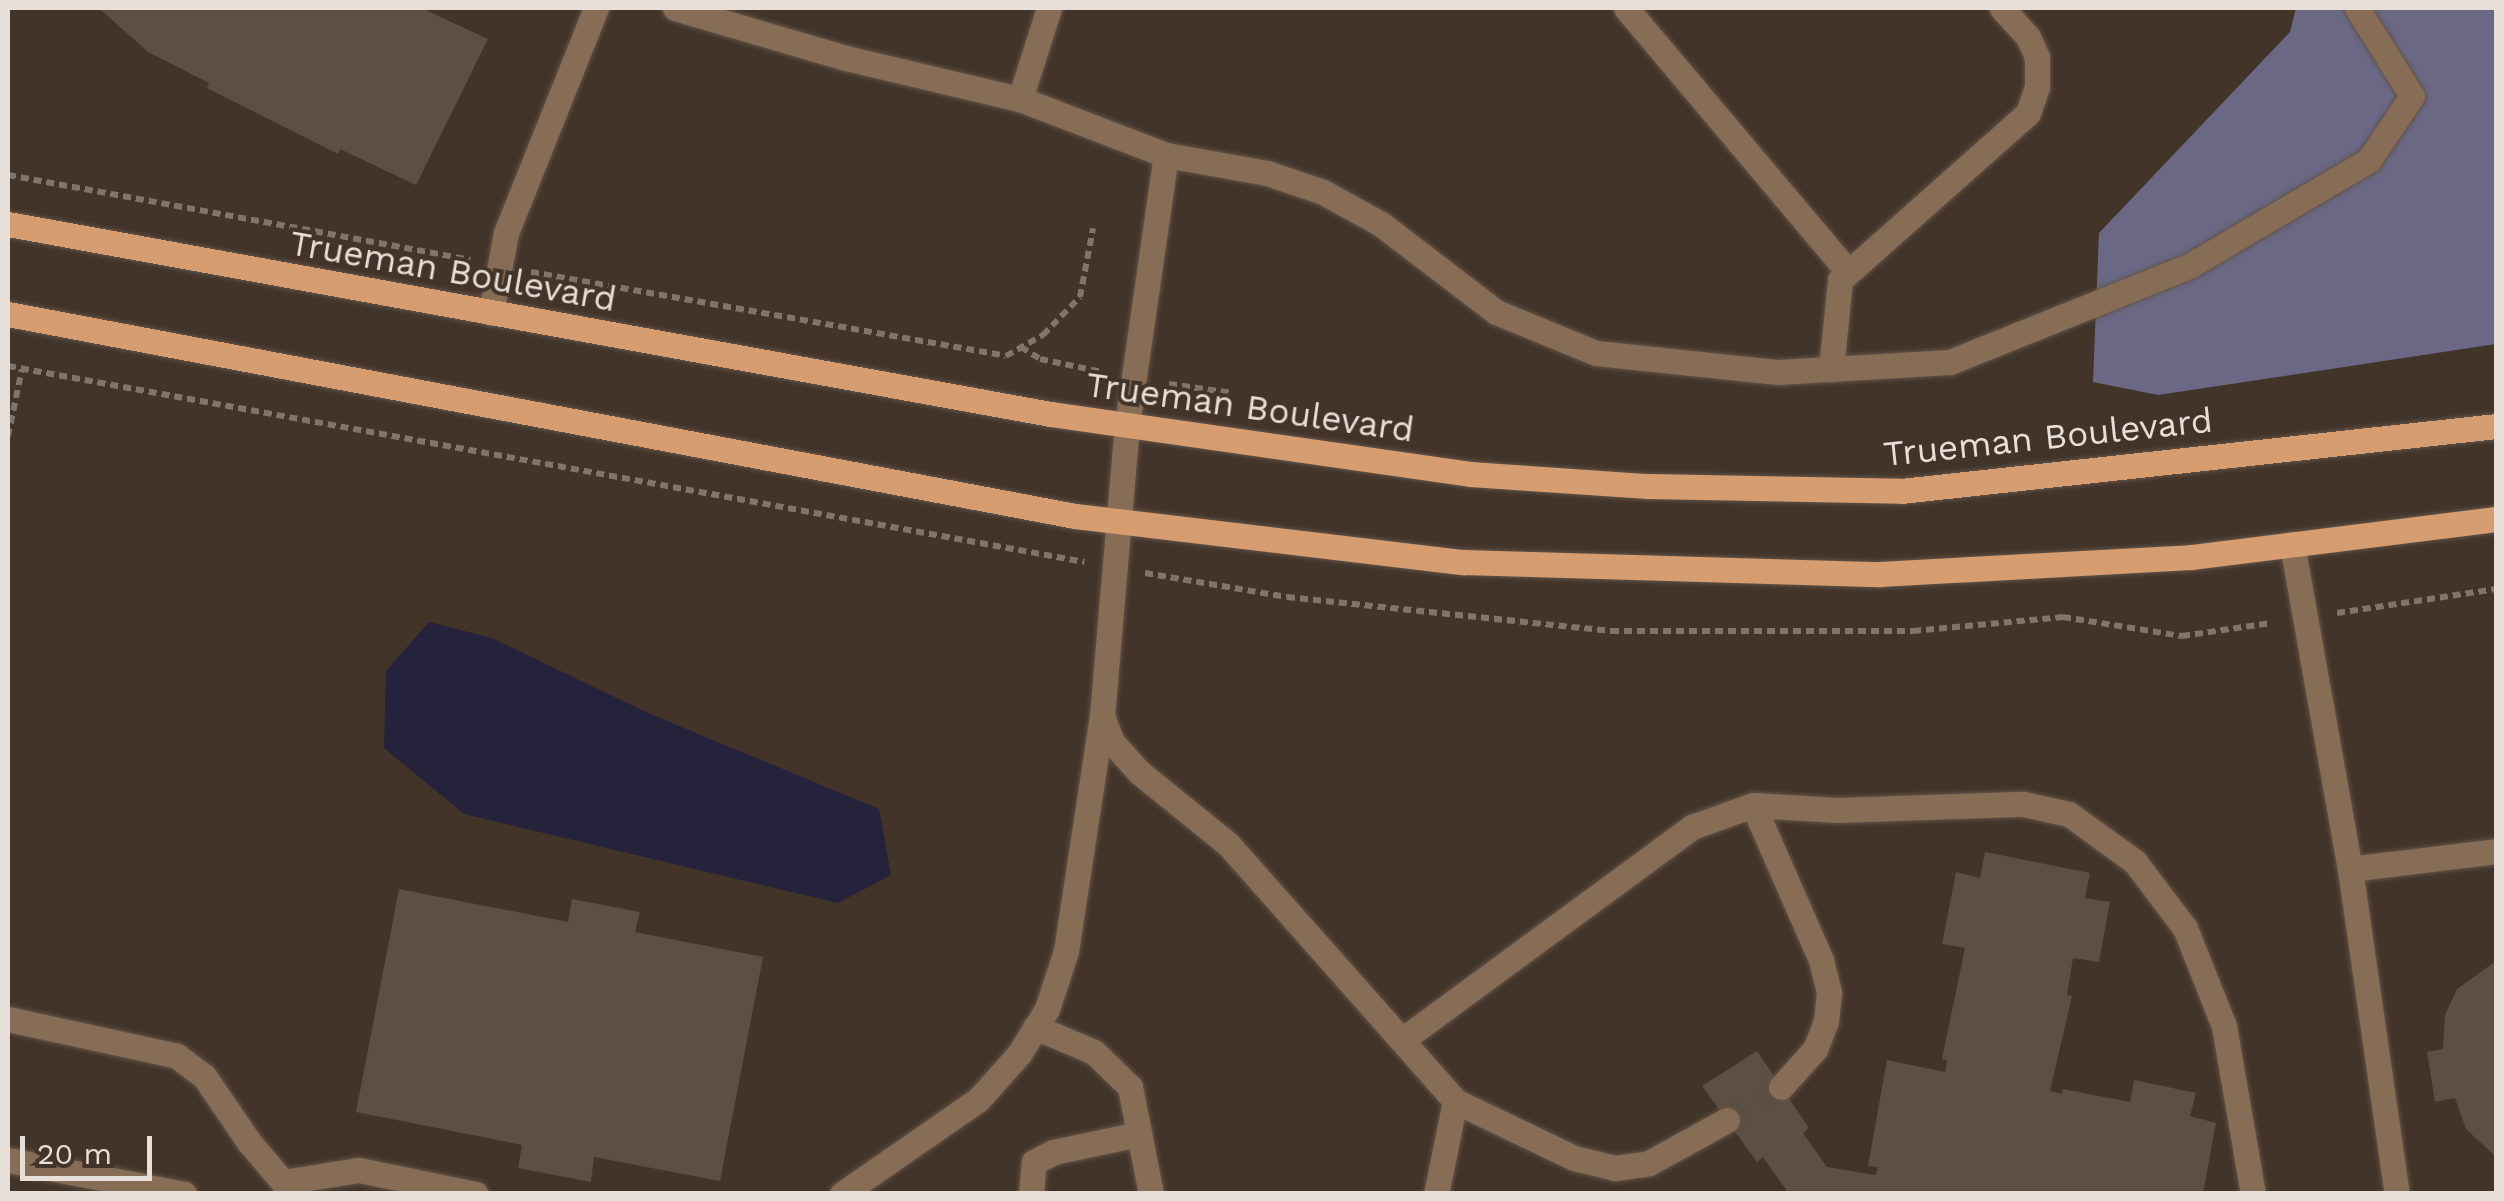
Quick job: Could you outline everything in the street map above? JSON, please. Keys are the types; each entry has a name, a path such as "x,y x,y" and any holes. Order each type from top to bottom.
{"main road":[{"name":"Trueman Boulevard","path":"8,224 1127,425 1470,474 1648,486 1901,490 2496,426"},
{"path":"8,314 1118,521 1463,562 1773,574 1879,574 2191,558 2496,519"}],"lane":[{"path":"491,313 506,233 596,8"},
{"path":"675,8 846,58 1020,99 1166,155 1267,173 1324,192 1381,224 1496,312 1596,353 1778,372 1950,362 2190,265 2369,160 2412,96 2358,8"},
{"path":"1020,99 1048,8"},
{"path":"1626,8 1848,272"},
{"path":"1831,369 1840,280 2028,113 2037,87 2037,57 2028,37 2002,8"},
{"path":"842,1194 978,1100 1047,1009 1066,951 1102,716 1127,425 1166,155"},
{"path":"2292,544 2350,869 2398,1194"},
{"path":"1102,716 1112,742 1140,772 1228,844 1455,1100 1574,1158 1615,1168 1649,1164 1727,1120"},
{"path":"1402,1040 1692,827 1753,805 1838,810 2024,804 2069,814 2135,862 2185,928 2224,1026 2253,1194"},
{"path":"1753,805 1821,960 1829,993 1826,1021 1814,1049 1782,1087"},
{"path":"2350,869 2496,851"},
{"path":"8,1019 177,1056 204,1076 288,1188 359,1170 476,1194"},
{"path":"1035,1028 1094,1052 1130,1088 1150,1194"},
{"path":"1436,1194 1455,1100"},
{"path":"1031,1194 1034,1162 1054,1152 1139,1134"},
{"path":"8,1160 184,1194"}],"path":[{"path":"8,175 1006,356 1043,335 1080,297 1093,228"},
{"path":"8,366 1288,597 1611,631 1913,631 2063,617 2182,636 2496,589"},
{"path":"8,436 22,368"}],"shaded area":[{"path":"2296,8 2496,8 2496,344 2158,395 2093,382 2099,233 2290,32"},
{"path":"429,622 492,638 648,713 879,809 891,875 838,903 464,814 384,748 386,671"}],"building":[{"path":"99,8 421,8 488,39 416,185 340,149 338,154 207,88 209,83 148,52"},
{"path":"1985,852 2090,873 2085,898 2110,902 2099,962 2073,958 2067,995 2072,996 2050,1091 2062,1094 2063,1089 2130,1102 2134,1080 2196,1093 2190,1116 2216,1123 2203,1194 1789,1194 1763,1157 1757,1162 1702,1086 1757,1051 1809,1128 1803,1133 1827,1167 1876,1175 1878,1167 1868,1166 1887,1060 1945,1072 1947,1060 1942,1059 1965,948 1942,944 1956,872 1980,878"},
{"path":"399,889 568,922 572,899 640,912 635,932 763,957 720,1181 594,1157 591,1182 518,1168 522,1145 356,1112"},
{"path":"2496,961 2496,1157 2466,1129 2455,1098 2435,1102 2427,1052 2443,1049 2445,1015 2457,989"}],"tunnel":[{"path":"1727,1120 1781,1087"}]}
